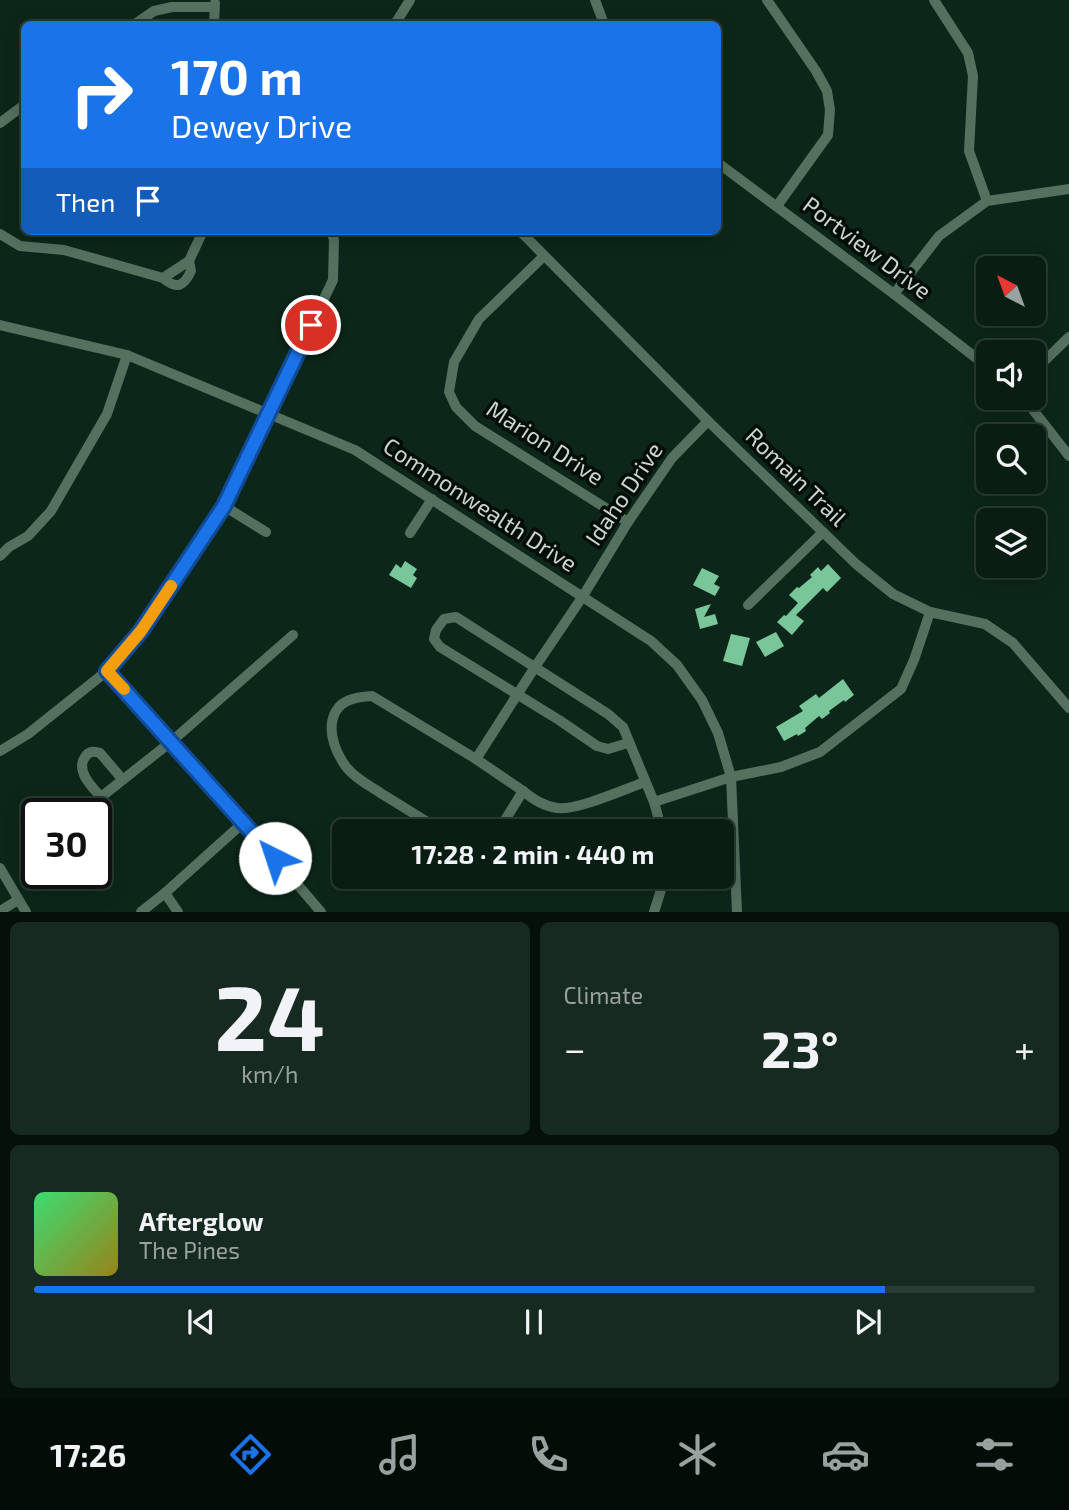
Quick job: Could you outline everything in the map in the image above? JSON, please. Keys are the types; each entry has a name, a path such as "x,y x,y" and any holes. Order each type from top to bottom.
{"street":[{"path":"397,21 410,0"},
{"path":"595,0 603,21"},
{"path":"767,0 816,71 827,91 830,110 828,135 777,206"},
{"path":"934,0 968,53 973,76 969,151 987,201"},
{"path":"139,21 154,11 214,3 214,21"},
{"path":"0,122 21,107"},
{"name":"Portview Drive","path":"721,165 976,358"},
{"path":"894,295 939,236 987,201 1069,189"},
{"path":"0,234 20,246 64,250 163,278 189,261 201,235"},
{"path":"0,751 28,734 107,671 141,631 224,506 333,280 332,235"},
{"name":"Romain Trail","path":"524,235 708,421 856,564 893,594 930,612 985,624 1013,643 1069,708"},
{"name":"Marion Drive","path":"544,256 479,319 454,362 449,392 456,407 475,426 628,522"},
{"name":"Commonwealth Drive","path":"0,325 127,355 355,450 651,641 677,665 702,700 718,733 731,777 737,912"},
{"path":"1046,359 1069,337"},
{"path":"0,556 28,536 51,511 107,414 127,355"},
{"path":"1033,410 1069,456"},
{"name":"Idaho Drive","path":"476,760 628,522 672,458 708,421"},
{"path":"410,533 432,499"},
{"path":"224,506 265,532"},
{"path":"748,606 823,532"},
{"path":"654,802 731,777 781,767 820,752 901,689 930,612"},
{"path":"628,743 608,749 597,746 440,647 434,639 436,630 444,619 456,617 608,713 623,727 659,819"},
{"path":"122,780 100,753 95,751 82,760 82,768 89,784 102,797 172,741 293,635"},
{"path":"107,671 244,822 321,912"},
{"path":"423,819 349,770 337,753 330,731 333,715 342,704 354,697 372,696 538,802 554,808 579,806 645,782"},
{"path":"506,819 523,791"},
{"path":"141,912 244,822"},
{"path":"0,868 26,912"},
{"path":"654,912 662,889"},
{"path":"164,893 178,912"},
{"path":"0,911 18,900"}],"building":[{"path":"405,561 417,569 413,575 417,578 411,588 389,575 396,564 401,568"},
{"path":"828,564 841,578 827,592 823,588 796,615 804,621 792,635 777,622 798,603 789,595 812,577 810,575 818,567 821,571"},
{"path":"702,568 719,576 714,584 720,587 715,596 693,585"},
{"path":"711,604 704,617 715,614 718,624 700,629 695,609"},
{"path":"776,632 784,646 765,657 756,642"},
{"path":"731,634 750,638 742,666 723,661"},
{"path":"843,679 854,695 829,711 822,719 819,716 805,728 806,731 784,741 776,727 803,711 799,706 816,694 819,698"}],"slow traffic":[{"path":"124,689 107,671 141,631 171,586"}],"route":[{"path":"275,858 107,671 141,631 224,506 311,325"}]}
